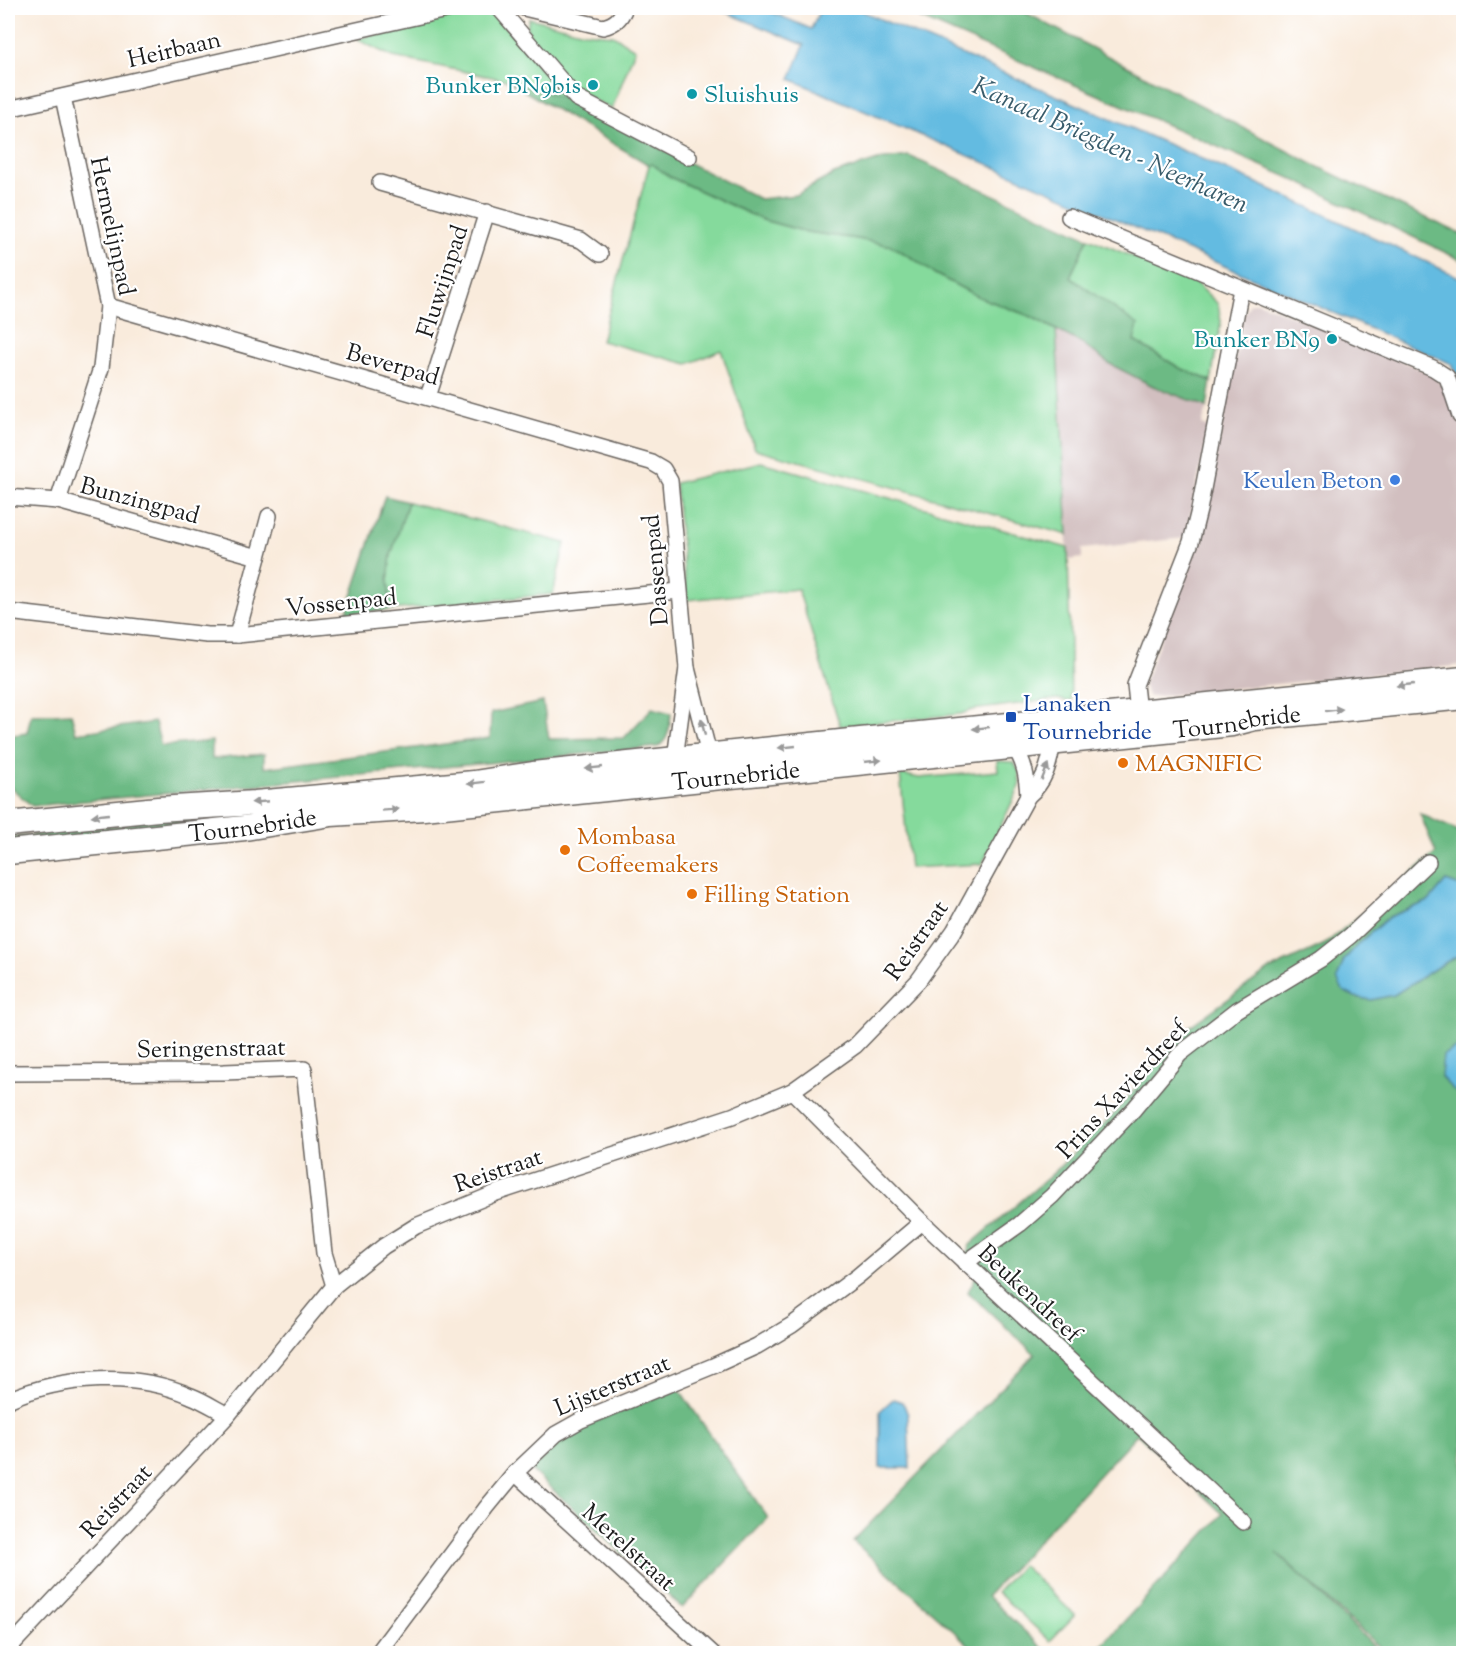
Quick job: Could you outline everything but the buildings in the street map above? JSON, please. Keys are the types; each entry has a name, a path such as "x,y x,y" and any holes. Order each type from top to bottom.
{"main road":[{"name":"Tournebride","path":"8,824 158,808 255,803 474,783 533,774 675,759 1464,679"},
{"name":"Tournebride","path":"8,852 244,828 331,814 424,808 1014,748 1232,724 1255,718 1464,698"}],"street":[{"name":"Heirbaan","path":"8,109 455,8"},
{"path":"499,8 576,98 689,157"},
{"path":"524,8 603,27 614,25 623,12"},
{"name":"Hermelijnpad","path":"58,501 101,368 108,306 63,97"},
{"name":"Fluwijnpad","path":"380,183 581,240 600,254"},
{"name":"Fluwijnpad","path":"428,398 487,212"},
{"path":"1069,217 1433,368 1447,377 1460,416 1464,417"},
{"path":"1241,290 1191,542 1135,685 1138,712 1146,720 1255,718"},
{"name":"Beverpad","path":"108,306 651,462 663,469"},
{"name":"Dassenpad","path":"663,469 670,481 687,668 707,746 706,756"},
{"name":"Bunzingpad","path":"8,497 58,501 258,557"},
{"path":"237,635 269,516"},
{"name":"Vossenpad","path":"8,612 207,635 237,635 679,591"},
{"name":"Dassenpad","path":"675,759 687,668"},
{"name":"Reistraat","path":"9,1646 228,1415 334,1286 384,1246 417,1226 496,1193 732,1116 792,1091 855,1046 918,981 954,931 1028,796 1044,778 1053,743"},
{"path":"1014,748 1022,757 1028,796"},
{"path":"675,759 689,780 706,756"},
{"name":"Prins Xavierdreef","path":"965,1263 1020,1224 1052,1196 1134,1108 1180,1054 1237,1010 1321,958 1350,936 1428,862"},
{"name":"Seringenstraat","path":"8,1073 304,1069 324,1253 334,1286"},
{"name":"Beukendreef","path":"792,1091 922,1222 1243,1522"},
{"name":"Lijsterstraat","path":"377,1653 515,1473 556,1434 581,1420 757,1346 792,1325 858,1276 922,1222"},
{"path":"8,1400 24,1393 62,1385 98,1380 125,1381 159,1386 190,1395 228,1415"},
{"name":"Merelstraat","path":"515,1473 713,1653"}],"shaded area":[{"path":"1258,302 1430,373 1443,385 1463,424 1463,665 1149,697 1143,685 1201,535 1244,315 1250,304"},
{"path":"1056,330 1083,344 1110,364 1152,386 1207,407 1202,425 1209,428 1185,538 1082,549 1082,558 1068,560"}],"green space":[{"path":"902,8 1017,8 1314,165 1463,235 1463,261 1290,178 920,18"},
{"path":"489,11 501,21 567,99 506,80 393,57 356,39 471,12"},
{"path":"529,18 584,32 613,35 635,49 612,109 575,91 531,40 527,27"},
{"path":"506,80 567,99 760,199 796,195 834,174 878,160 909,156 1088,238 1070,277 1138,325 1134,341 1180,368 1211,381 1207,407 1153,386 1110,364 1083,344 1032,317 979,297 935,274 892,246 807,232 763,220 670,177 652,164 649,165"},
{"path":"652,163 670,177 763,220 807,232 892,246 935,274 979,297 1032,317 1056,330 1068,535 755,449 721,350 688,364 601,341 649,165"},
{"path":"1088,238 1196,283 1218,304 1221,322 1211,381 1180,368 1134,341 1070,277"},
{"path":"761,462 1068,548 1071,702 1057,699 972,710 961,714 840,726 798,589 687,600 675,483"},
{"path":"385,496 408,502 391,555 388,581 391,610 346,614"},
{"path":"408,502 565,543 553,594 391,610 388,581 391,555"},
{"path":"543,702 549,739 624,738 652,708 671,713 668,733 657,747 32,806 8,785 8,736 27,733 31,715 71,713 76,733 155,722 161,746 212,741 212,759 264,754 264,768 490,738 491,713"},
{"path":"997,761 1014,762 1019,772 1020,786 982,864 910,868 900,774 919,778 998,771"},
{"path":"256,810 256,819 8,846 8,838 125,825 169,813"},
{"path":"1420,814 1463,833 1463,887 1446,881 1429,901 1389,917 1360,942 1344,960 1338,979 1355,997 1371,1000 1394,995 1463,953 1463,1044 1443,1055 1460,1096 1464,1100 1463,1653 1386,1653 1277,1553 1381,1653 1095,1653 1223,1514 1137,1434 987,1596 1048,1653 978,1653 853,1541 1035,1354 968,1292 977,1274 965,1263 970,1245 1050,1176 1112,1116 1186,1029 1269,970 1325,944 1436,853"},
{"path":"679,1389 768,1518 682,1608 530,1469 566,1436 591,1423"},
{"path":"1022,1565 1075,1615 1050,1641 997,1592"}],"water":[{"name":"Kanaal Briegden - Neerharen","path":"716,8 762,8 811,29 821,8 855,8 1257,183 1463,279 1463,392 1452,364 790,79 804,45"},
{"path":"1446,881 1463,887 1463,953 1394,995 1371,1000 1355,997 1343,991 1337,979 1344,960 1360,942 1389,917 1429,901"},
{"path":"1463,1044 1463,1100 1441,1077 1443,1055"},
{"path":"893,1399 903,1402 908,1415 910,1468 880,1468 880,1411"}],"place":[{"name":"Bunker BN9bis","path":"593,85"},
{"name":"Sluishuis","path":"692,94"},
{"name":"Bunker BN9","path":"1332,339"},
{"name":"Keulen Beton","path":"1395,480"},
{"name":"Lanaken Tournebride","path":"1011,717"},
{"name":"MAGNIFIC","path":"1123,763"},
{"name":"Mombasa Coffeemakers","path":"565,850"},
{"name":"Filling Station","path":"692,894"}]}
